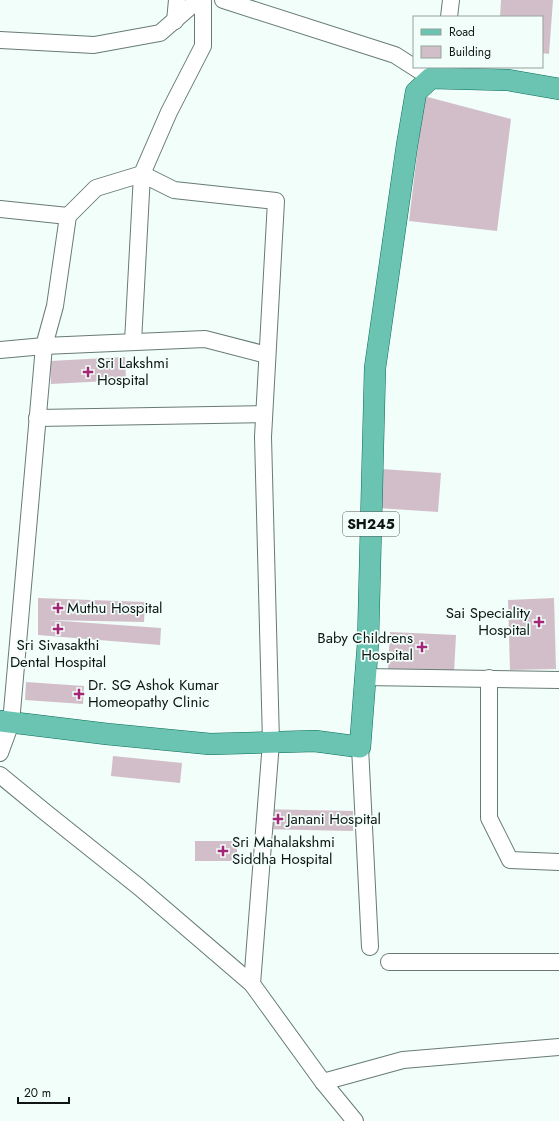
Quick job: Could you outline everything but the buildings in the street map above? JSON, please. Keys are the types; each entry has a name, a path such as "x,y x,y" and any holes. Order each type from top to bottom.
{"main road":[{"path":"432,73 508,80 559,89"},
{"name":"SH245","path":"360,747 368,642 375,368 416,92 432,73"},
{"path":"5,722 210,744 315,741 360,747"}],"street":[{"path":"175,21 177,0"},
{"path":"0,40 94,45 160,33 198,0"},
{"path":"133,342 142,174 169,112 203,46 204,0"},
{"path":"223,0 395,55 413,64"},
{"path":"449,16 451,0"},
{"path":"422,68 432,73"},
{"path":"0,753 5,722 44,346 55,306 68,216 96,188 142,174 174,190 276,201 263,437 271,742 252,984"},
{"path":"0,209 68,216"},
{"path":"0,350 44,346 205,339 267,355"},
{"path":"37,418 264,414"},
{"path":"365,677 559,680"},
{"path":"489,678 489,818 510,860 559,862"},
{"path":"360,747 370,947"},
{"path":"0,775 139,887 252,984 323,1082 356,1121"},
{"path":"389,962 559,962"},
{"path":"323,1082 403,1060 559,1047"}],"place":[{"name":"Sri Lakshmi Hospital","path":"88,372"},
{"name":"Muthu Hospital","path":"58,608"},
{"name":"Sai Speciality Hospital","path":"539,622"},
{"name":"Sri Sivasakthi Dental Hospital","path":"58,629"},
{"name":"Baby Childrens Hospital","path":"422,647"},
{"name":"Dr. SG Ashok Kumar Homeopathy Clinic","path":"79,694"},
{"name":"Janani Hospital","path":"278,819"},
{"name":"Sri Mahalakshmi Siddha Hospital","path":"223,851"}]}
